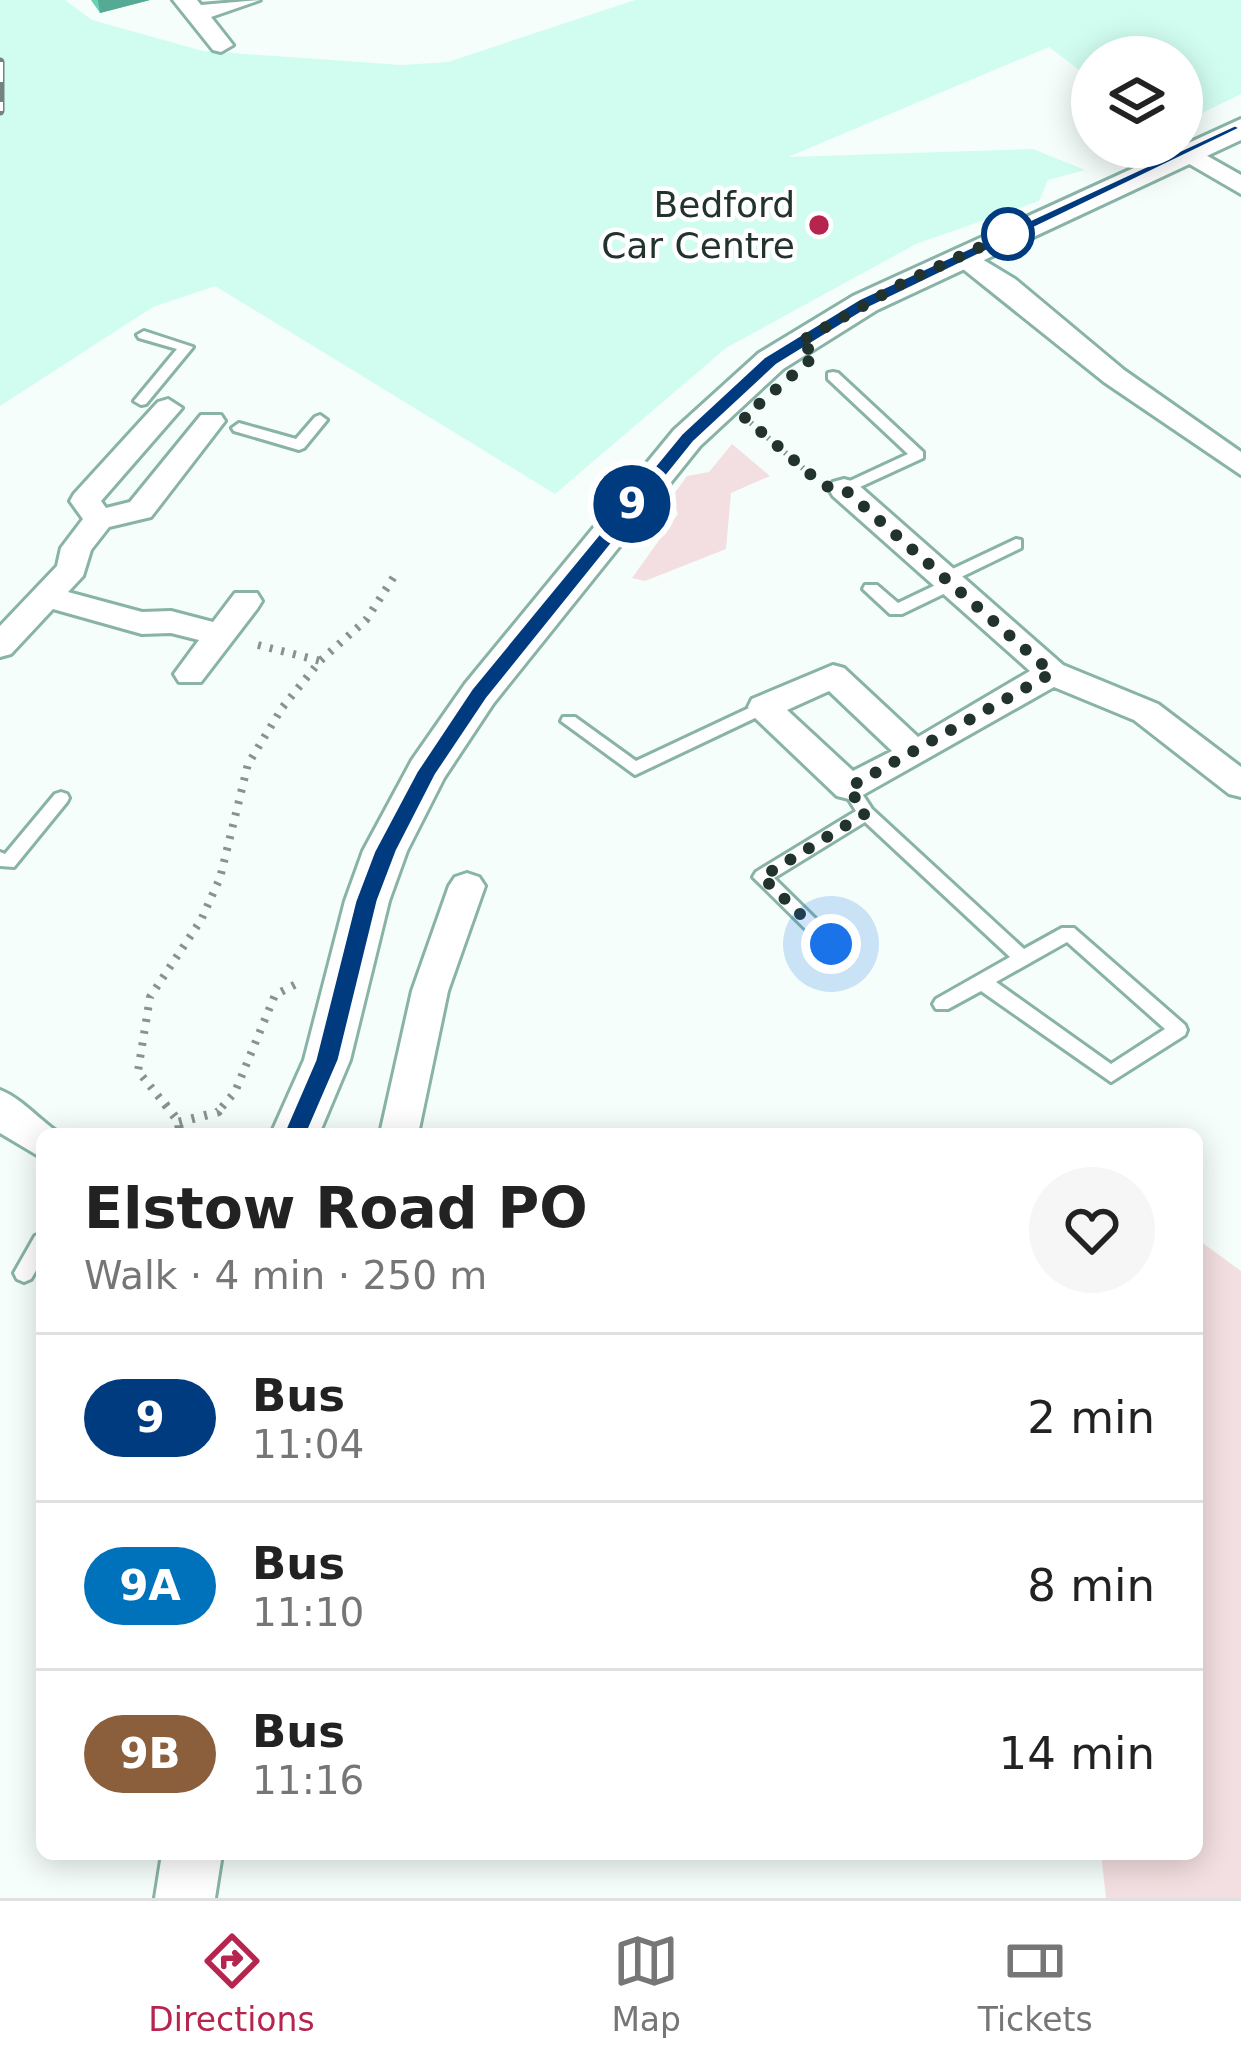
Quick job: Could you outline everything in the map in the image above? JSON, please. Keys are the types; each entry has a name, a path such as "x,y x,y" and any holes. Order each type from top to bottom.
{"street":[{"path":"191,7 248,0"},
{"path":"191,7 221,46"},
{"path":"1203,146 1241,128"},
{"path":"1203,162 1241,186"},
{"path":"298,1128 327,1060 350,956 379,868 404,813 479,694 654,476 744,382 826,326 962,256 1155,168"},
{"path":"962,256 1005,285 1114,376 1241,466"},
{"path":"6,630 47,597 72,568 76,548 99,519 140,510 225,425 154,405 85,501 99,519"},
{"path":"844,489 1052,673 1146,712 1241,784"},
{"path":"47,597 142,623 171,622 220,635"},
{"path":"190,674 246,601"},
{"path":"915,754 833,676 764,707 857,800 915,754 1052,673"},
{"path":"400,1128 430,991 467,886"},
{"path":"0,1106 36,1137"},
{"path":"185,1898 190,1860"}],"lane":[{"path":"145,335 186,346 154,405"},
{"path":"833,376 919,455 844,489"},
{"path":"225,425 299,445 320,420"},
{"path":"871,589 896,610 1016,544"},
{"path":"569,721 635,769 764,707"},
{"path":"0,859 8,862 61,798"},
{"path":"831,944 762,877 857,800 1023,958"},
{"path":"942,1004 1068,933 1178,1030 1111,1074 982,982"},
{"path":"23,1273 36,1251"}],"path":[{"path":"744,417 824,486 844,489"},
{"path":"350,956 274,995 235,1092 218,1112 179,1128 138,1071 149,998 201,920 220,878 248,764 282,708 320,662 365,620 397,572"},
{"path":"220,635 320,662"}],"shaded area":[{"path":"0,0 65,0 92,20 203,51 402,65 448,62 635,0 1241,0 1241,94 1203,113 1203,36 1071,36 1071,64 1049,47 788,157 1033,149 1085,170 1048,180 1039,201 916,244 726,348 555,494 215,286 153,307 0,406"},
{"path":"732,444 770,476 731,493 726,549 645,581 632,578 678,514 672,497 687,476 709,472"},
{"path":"1203,1243 1241,1271 1241,1898 1106,1898 1102,1860 1203,1860"}],"railway":[{"path":"0,62 0,111"}],"bus line":[{"name":"9","path":"298,1128 327,1060 367,901 386,851 427,772 479,694 688,438 771,361 865,303 1241,128"}],"place":[{"name":"Bedford Car Centre","path":"819,225"}],"route":[{"path":"831,944 762,877 866,813 848,788 976,720 1052,673 844,489 824,486 744,417 817,354 798,343 903,283 1008,234"}]}
